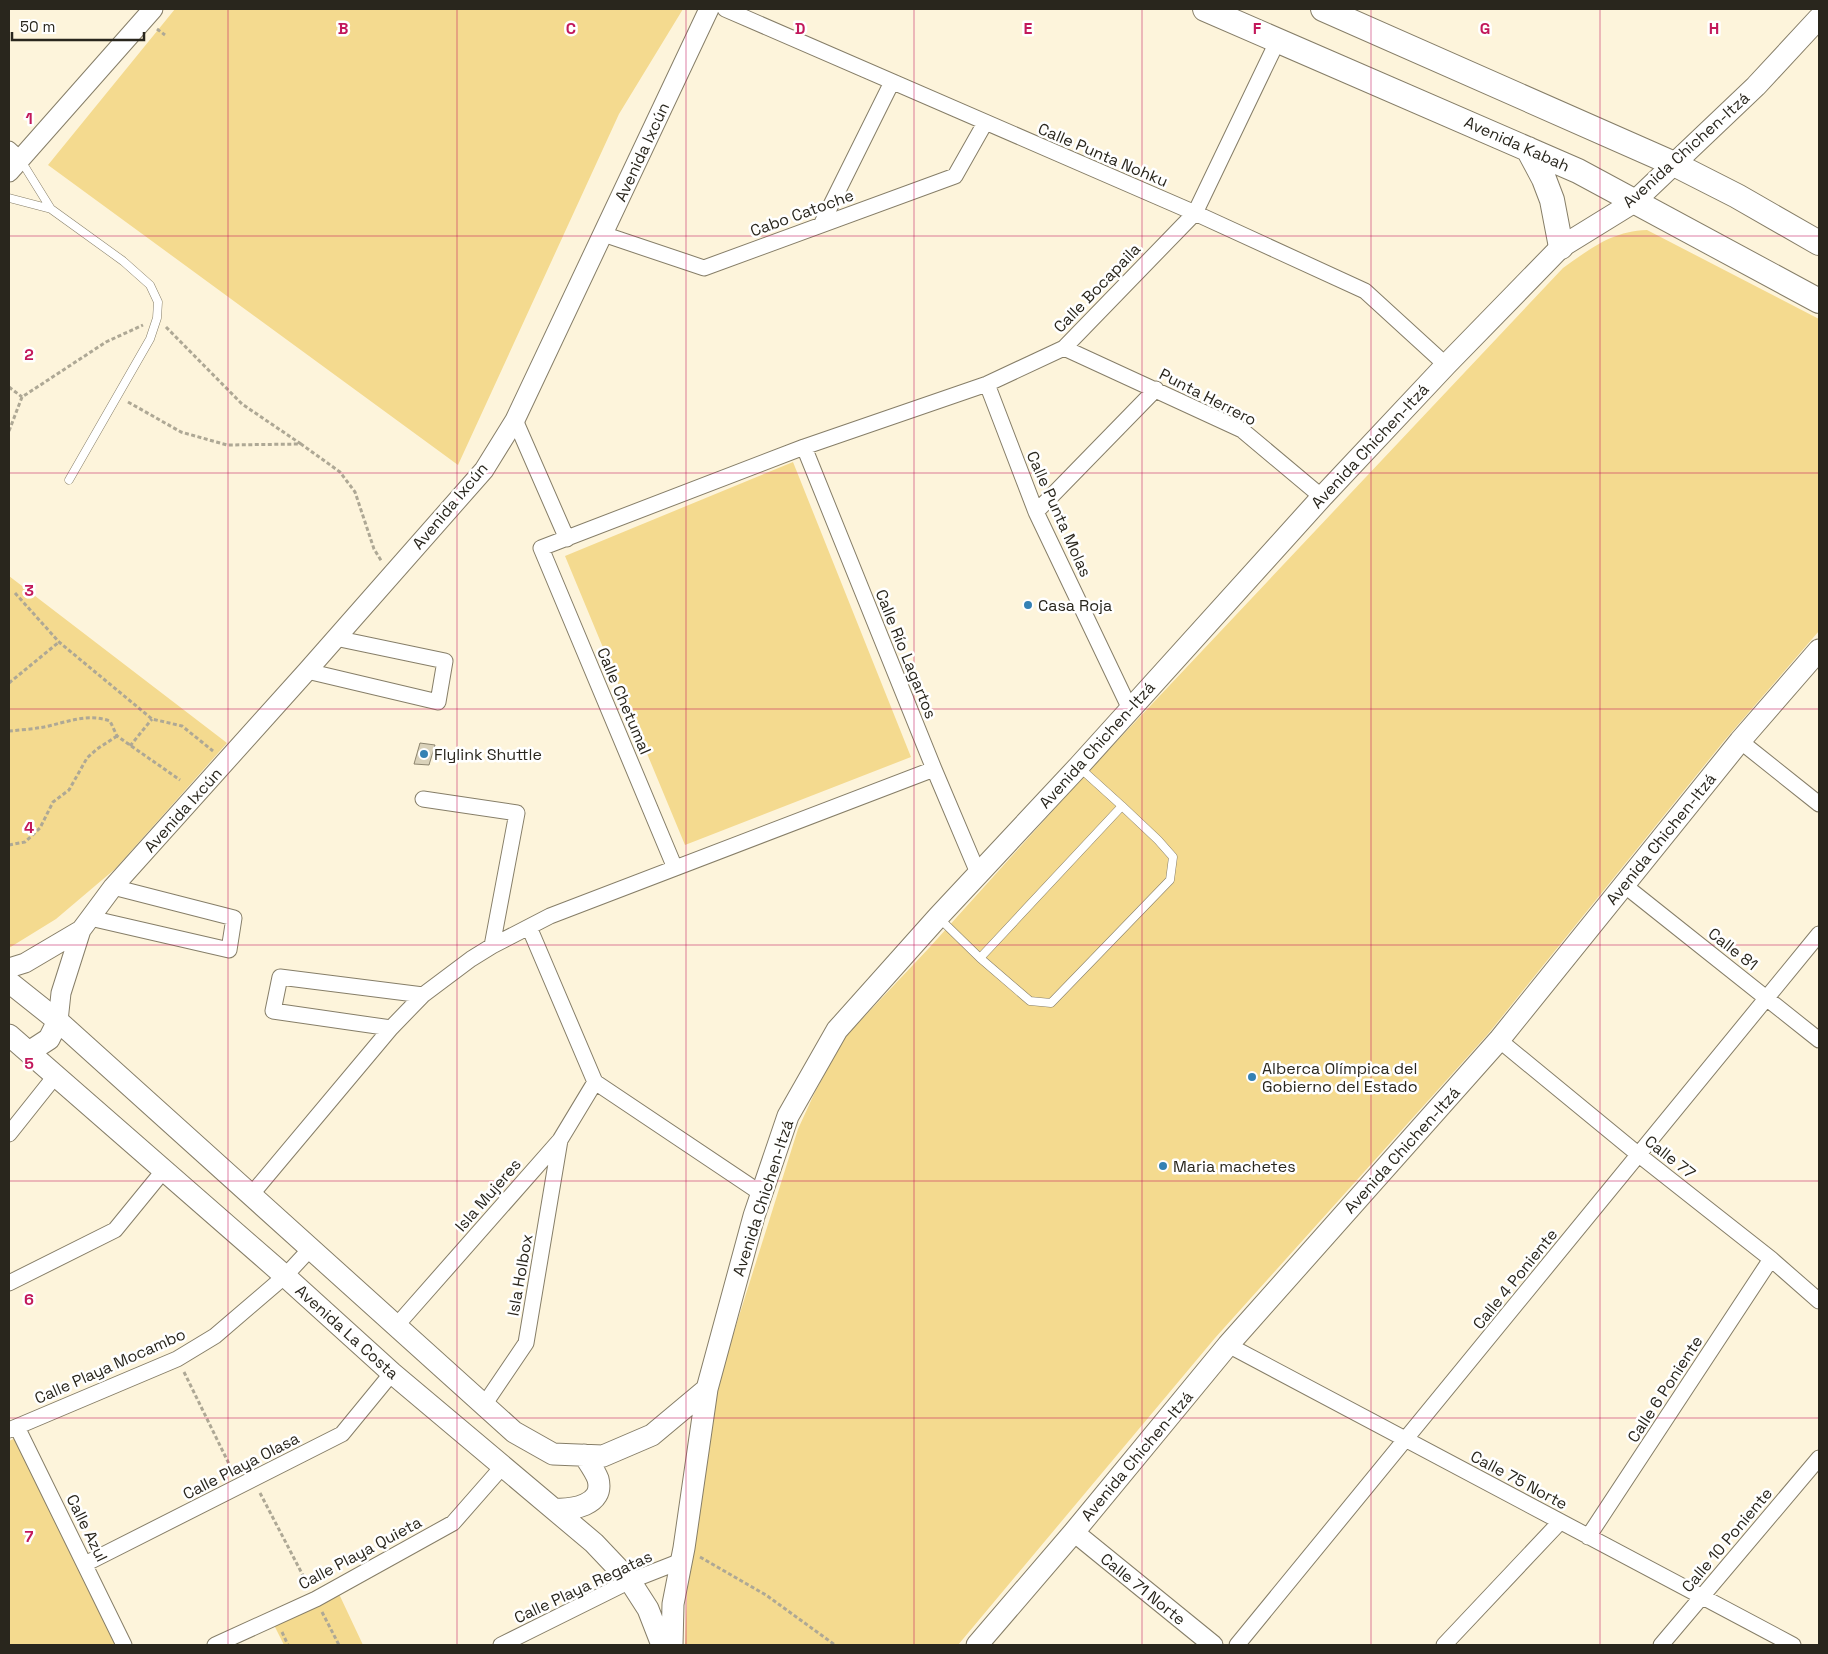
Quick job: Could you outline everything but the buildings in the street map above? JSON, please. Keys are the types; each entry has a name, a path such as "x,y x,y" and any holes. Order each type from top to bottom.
{"main road":[{"name":"Avenida Kabah","path":"1205,9 1578,171 1819,301"},
{"path":"1322,9 1674,164 1737,196 1819,243"},
{"name":"Avenida Chichen-Itzá","path":"672,1645 673,1604 683,1555 707,1389 762,1194 788,1116 837,1030 1322,497 1561,246 1634,202 1756,86 1819,18"},
{"path":"1528,149 1544,179 1552,200 1561,246"},
{"name":"Avenida Chichen-Itzá","path":"977,1645 1074,1532 1228,1345 1499,1040 1740,741 1819,650"},
{"path":"9,982 58,1021 514,1432 554,1454 603,1456 652,1435 707,1389"},
{"path":"29,1052 49,1039 58,1021"},
{"name":"Avenida La Costa","path":"9,1035 285,1276 392,1373 594,1543 630,1582 648,1609 662,1645"},
{"path":"554,1509 568,1510 585,1506 593,1500 598,1491 596,1474 584,1455"}],"street":[{"path":"13,160 153,9"},
{"name":"Avenida Ixcún","path":"58,1021 61,993 85,924 113,887 308,671 484,470 515,420 709,9"},
{"name":"Calle Punta Nohku","path":"725,9 1195,213 1365,291 1446,365"},
{"name":"Calle Bocapaila","path":"541,548 804,446 988,384 1064,348 1195,213 1278,40"},
{"path":"821,225 892,82"},
{"name":"Cabo Catoche","path":"603,234 704,268 955,176 985,123"},
{"name":"Punta Herrero","path":"1064,348 1242,430 1322,497"},
{"name":"Calle Punta Molas","path":"988,384 1036,512 1130,709"},
{"path":"1036,512 1156,389"},
{"path":"515,420 567,539"},
{"name":"Calle Río Lagartos","path":"804,446 934,769 978,873"},
{"name":"Calle Chetumal","path":"541,548 675,868"},
{"path":"308,671 438,702 446,661 335,638"},
{"path":"1740,741 1819,804"},
{"path":"252,1195 391,1028 423,995 492,946 550,916 934,769"},
{"path":"424,799 516,813 492,946"},
{"name":"Calle 81","path":"1624,885 1819,1040"},
{"path":"85,924 229,950 234,918 113,887"},
{"name":"Avenida Ixcún","path":"9,968 25,963 85,924"},
{"path":"529,927 595,1082 762,1194"},
{"name":"Calle 4 Poniente","path":"1237,1645 1819,934"},
{"path":"391,1028 273,1011 280,977 423,995"},
{"name":"Calle 77","path":"1499,1040 1638,1155 1771,1259 1819,1300"},
{"path":"9,1134 56,1075"},
{"name":"Isla Mujeres","path":"397,1325 560,1140 595,1082"},
{"name":"Isla Holbox","path":"484,1405 526,1343 560,1140"},
{"path":"9,1283 115,1230 164,1170"},
{"name":"Calle Playa Mocambo","path":"13,1428 177,1359 215,1336 285,1276 311,1248"},
{"name":"Calle 6 Poniente","path":"1588,1537 1771,1259"},
{"name":"Calle 75 Norte","path":"1228,1345 1793,1645"},
{"name":"Calle Playa Olasa","path":"85,1564 342,1434 392,1373"},
{"name":"Calle Azul","path":"13,1428 85,1564 124,1645"},
{"name":"Calle 10 Poniente","path":"1661,1645 1819,1458"},
{"name":"Calle Playa Quieta","path":"216,1645 316,1599 453,1523 503,1466"},
{"path":"1444,1645 1560,1522"},
{"name":"Calle 71 Norte","path":"1074,1532 1213,1645"},
{"name":"Calle Playa Regatas","path":"501,1645 683,1555"}],"lane":[{"path":"13,160 51,209 123,262 150,285 158,302 157,318 150,339 116,395 69,480"},
{"path":"9,198 51,209"},
{"path":"938,917 980,958 1030,1001 1051,1004 1170,880 1174,857 1079,766"},
{"path":"980,958 1122,806"}],"path":[{"path":"9,431 22,397 106,342 157,318 242,404 340,472 355,492 374,549 390,576"},
{"path":"9,387 22,397"},
{"path":"116,395 181,432 227,446 301,444"},
{"path":"14,593 59,642 152,719 182,726 226,761"},
{"path":"9,683 59,642"},
{"path":"9,731 42,728 82,718 98,717 110,721 117,736 180,780"},
{"path":"130,746 152,719"},
{"path":"9,845 26,842 40,828 53,802 69,790 87,758 117,736"},
{"path":"177,1359 316,1599 339,1645"},
{"path":"683,1555 766,1595 835,1645"}],"shaded area":[{"path":"175,9 683,9 619,114 458,465 48,165"},
{"path":"1647,230 1819,319 1819,631 1724,741 1488,1034 1215,1338 958,1645 685,1645 688,1571 716,1389 798,1129 815,1092 845,1037 929,948 1086,774 1563,268 1612,237 1634,231"},
{"path":"793,462 911,757 685,845 565,556"},
{"path":"9,576 227,743 115,869 56,919 9,948"},
{"path":"18,1437 124,1645 9,1645 9,1441"},
{"path":"339,1594 363,1645 284,1645 274,1625"}],"place":[{"name":"Casa Roja","path":"1028,605"},
{"name":"Flylink Shuttle","path":"424,754"},
{"name":"Alberca Olímpica del Gobierno del Estado","path":"1252,1077"},
{"name":"Maria machetes","path":"1163,1166"}]}
